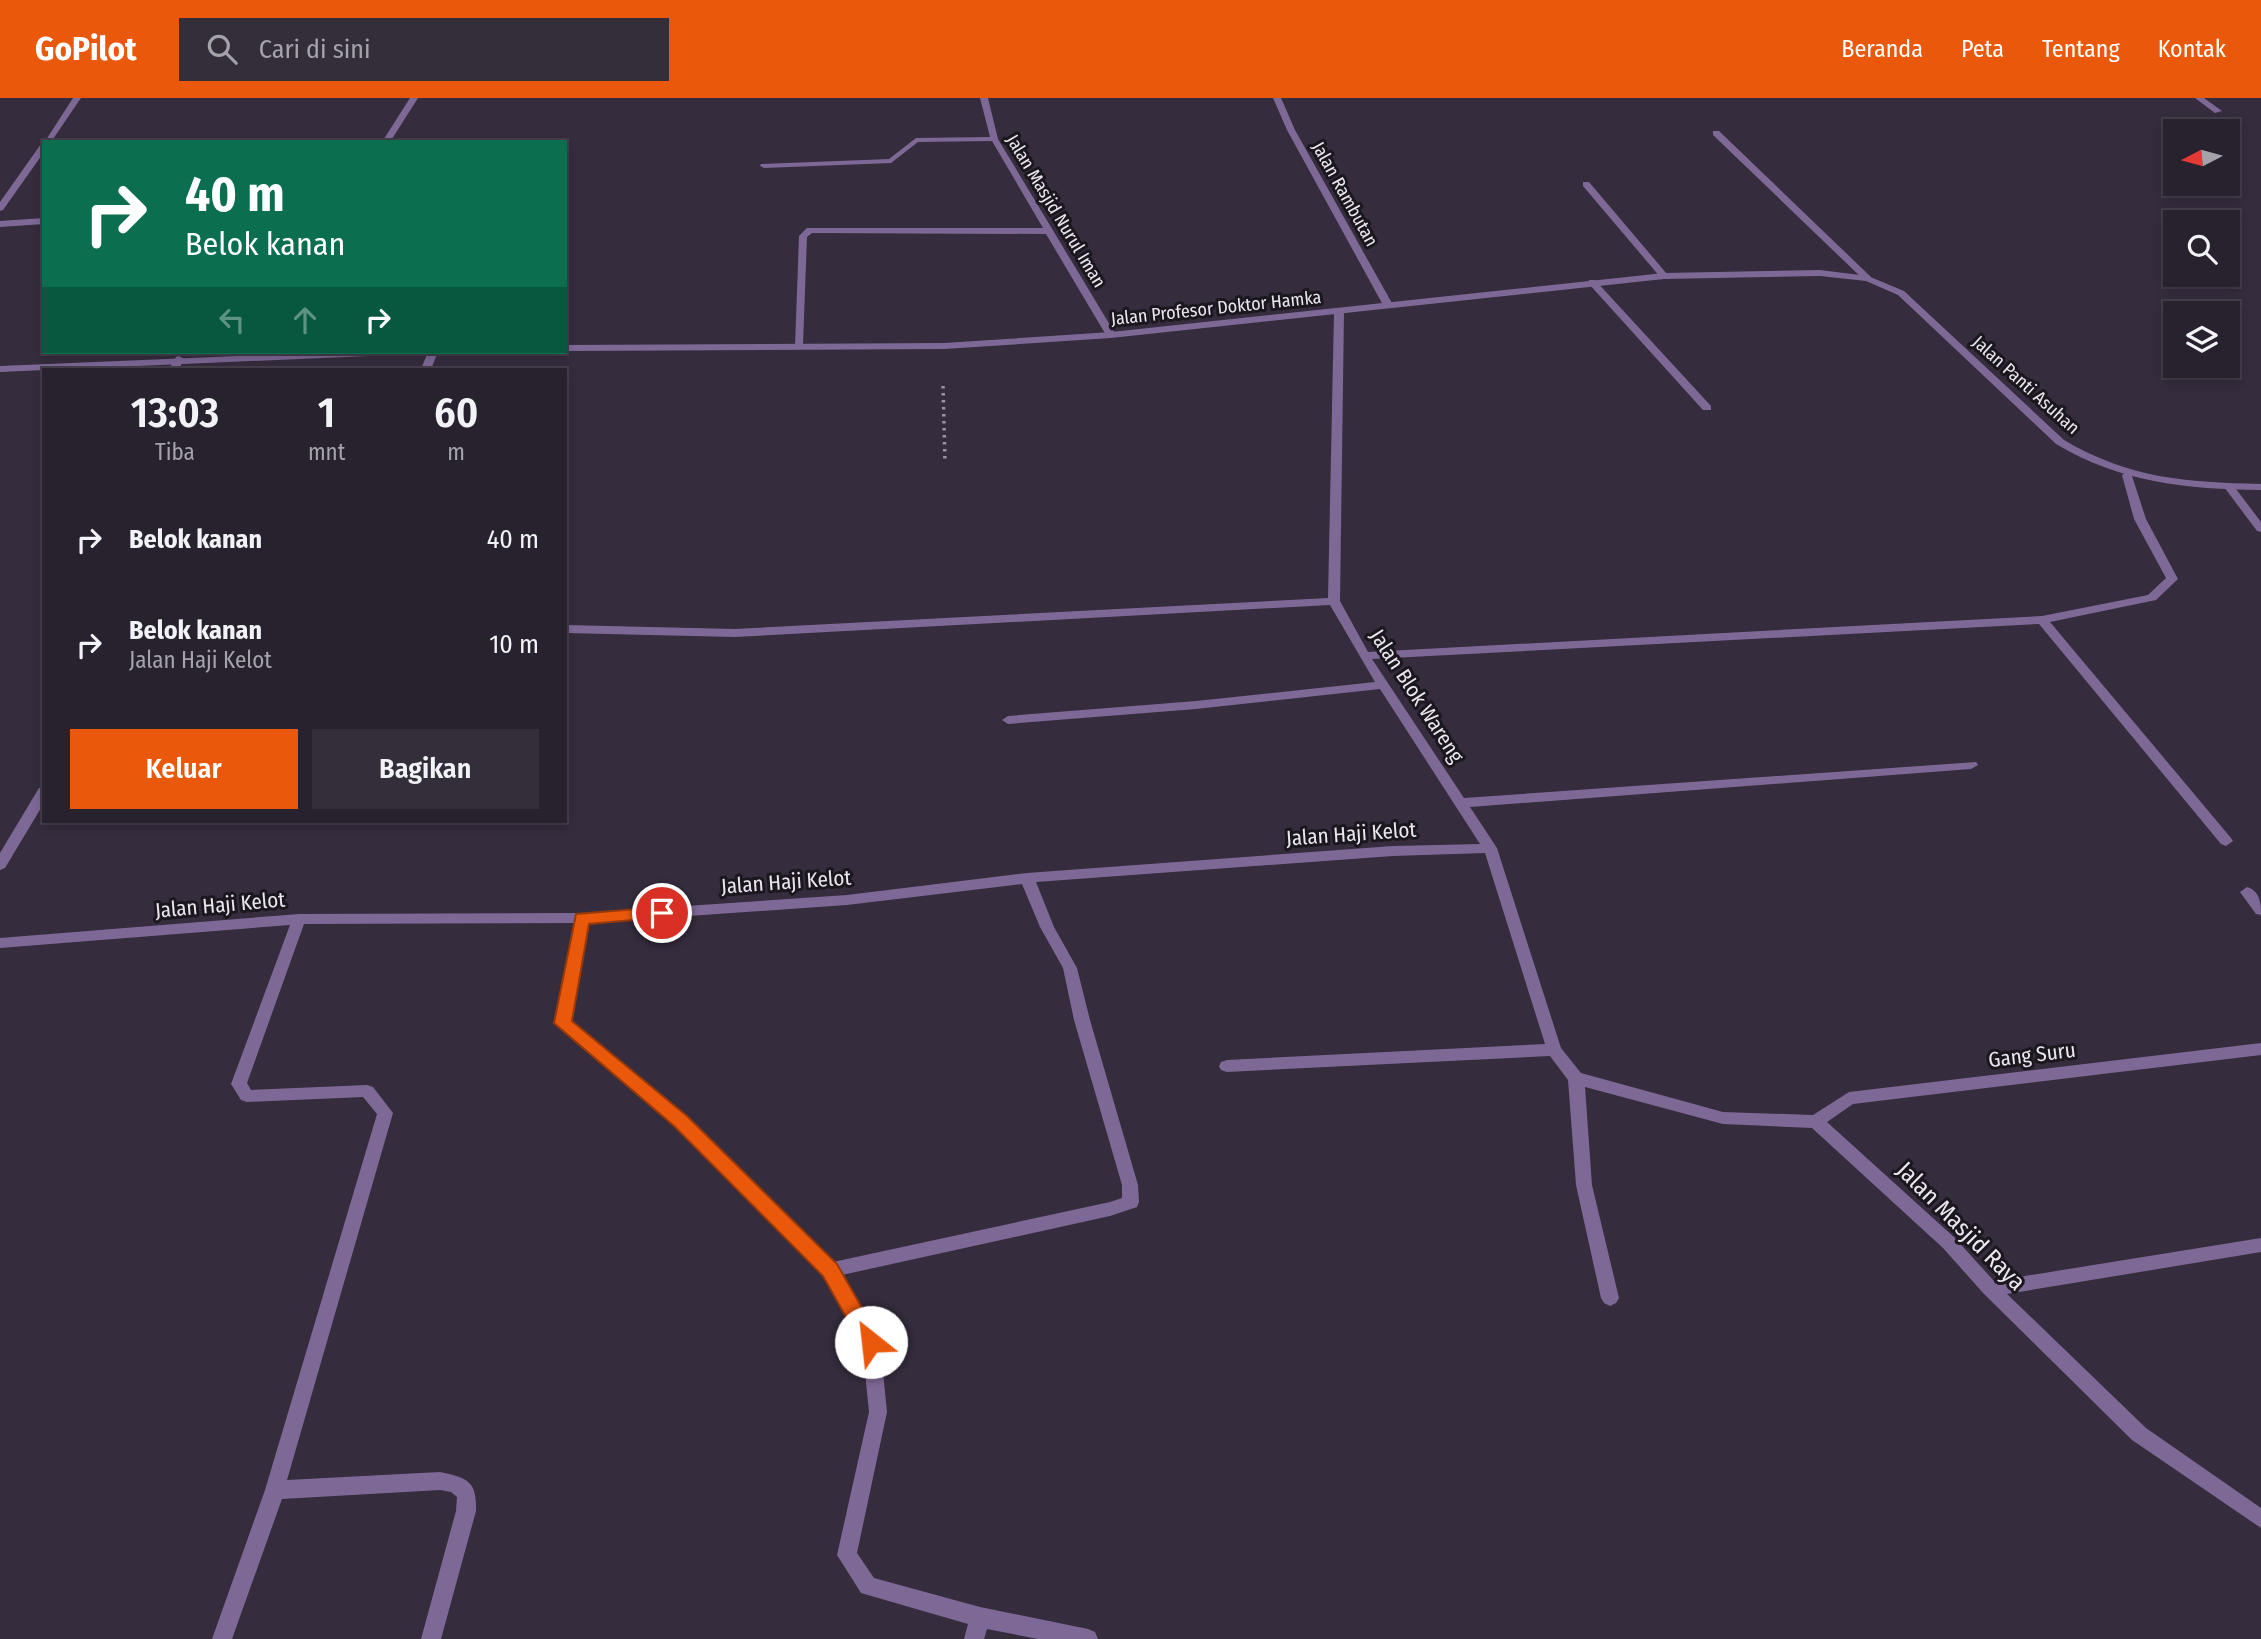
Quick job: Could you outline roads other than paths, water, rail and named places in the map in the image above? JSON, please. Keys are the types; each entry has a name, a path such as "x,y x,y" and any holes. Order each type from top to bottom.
{"street":[{"path":"387,140 414,98"},
{"name":"Jalan Masjid Nurul Iman","path":"984,98 994,139 1111,335"},
{"name":"Jalan Rambutan","path":"1277,98 1291,130 1388,305"},
{"path":"2199,98 2218,111"},
{"path":"48,140 79,99"},
{"path":"1716,133 1868,279"},
{"path":"764,166 891,162 916,140 994,139"},
{"path":"0,208 42,148"},
{"path":"1586,184 1664,276"},
{"path":"0,224 42,221"},
{"path":"798,345 803,236 810,230 1050,231"},
{"name":"Jalan Profesor Doktor Hamka","path":"567,348 944,346 1111,335 1664,276 1820,273 1868,279"},
{"name":"Jalan Panti Asuhan","path":"1868,279 1901,293 2060,442 2088,461 2127,475 2230,487 2261,487"},
{"path":"1592,282 1707,408"},
{"name":"Jalan Blok Wareng","path":"1339,312 1334,601 1363,656 1490,848 1554,1050 1576,1078"},
{"path":"0,369 176,364 293,354"},
{"path":"1363,656 2042,621 2152,597 2172,579 2140,519 2127,475"},
{"path":"2230,487 2261,529"},
{"path":"567,629 735,633 1334,601"},
{"path":"2042,621 2226,841"},
{"path":"1008,720 1196,705 1383,685"},
{"path":"1461,803 1972,765"},
{"path":"0,865 42,794"},
{"name":"Jalan Haji Kelot","path":"0,943 299,919 582,918 847,900 1027,878 1393,851 1490,848"},
{"path":"830,1270 1110,1209 1131,1202 1130,1185 1082,1020 1070,968 1047,927 1027,878"},
{"path":"2247,892 2261,910"},
{"path":"582,918 562,1023 680,1121 830,1270 871,1342 878,1412 847,1555 868,1586 980,1617 1088,1639"},
{"path":"222,1639 275,1490 385,1112 367,1091 247,1096 240,1084 299,919"},
{"name":"Gang Suru","path":"1816,1122 1849,1098 2261,1049"},
{"path":"1227,1066 1554,1050"},
{"path":"1610,1297 1584,1185 1576,1078 1723,1118 1816,1122"},
{"name":"Jalan Masjid Raya","path":"1816,1122 1949,1243 1990,1289 2139,1434 2261,1519"},
{"path":"1990,1289 2261,1245"},
{"path":"275,1490 440,1482 455,1484 467,1493 466,1511 431,1639"},
{"path":"974,1639 980,1617"}]}
